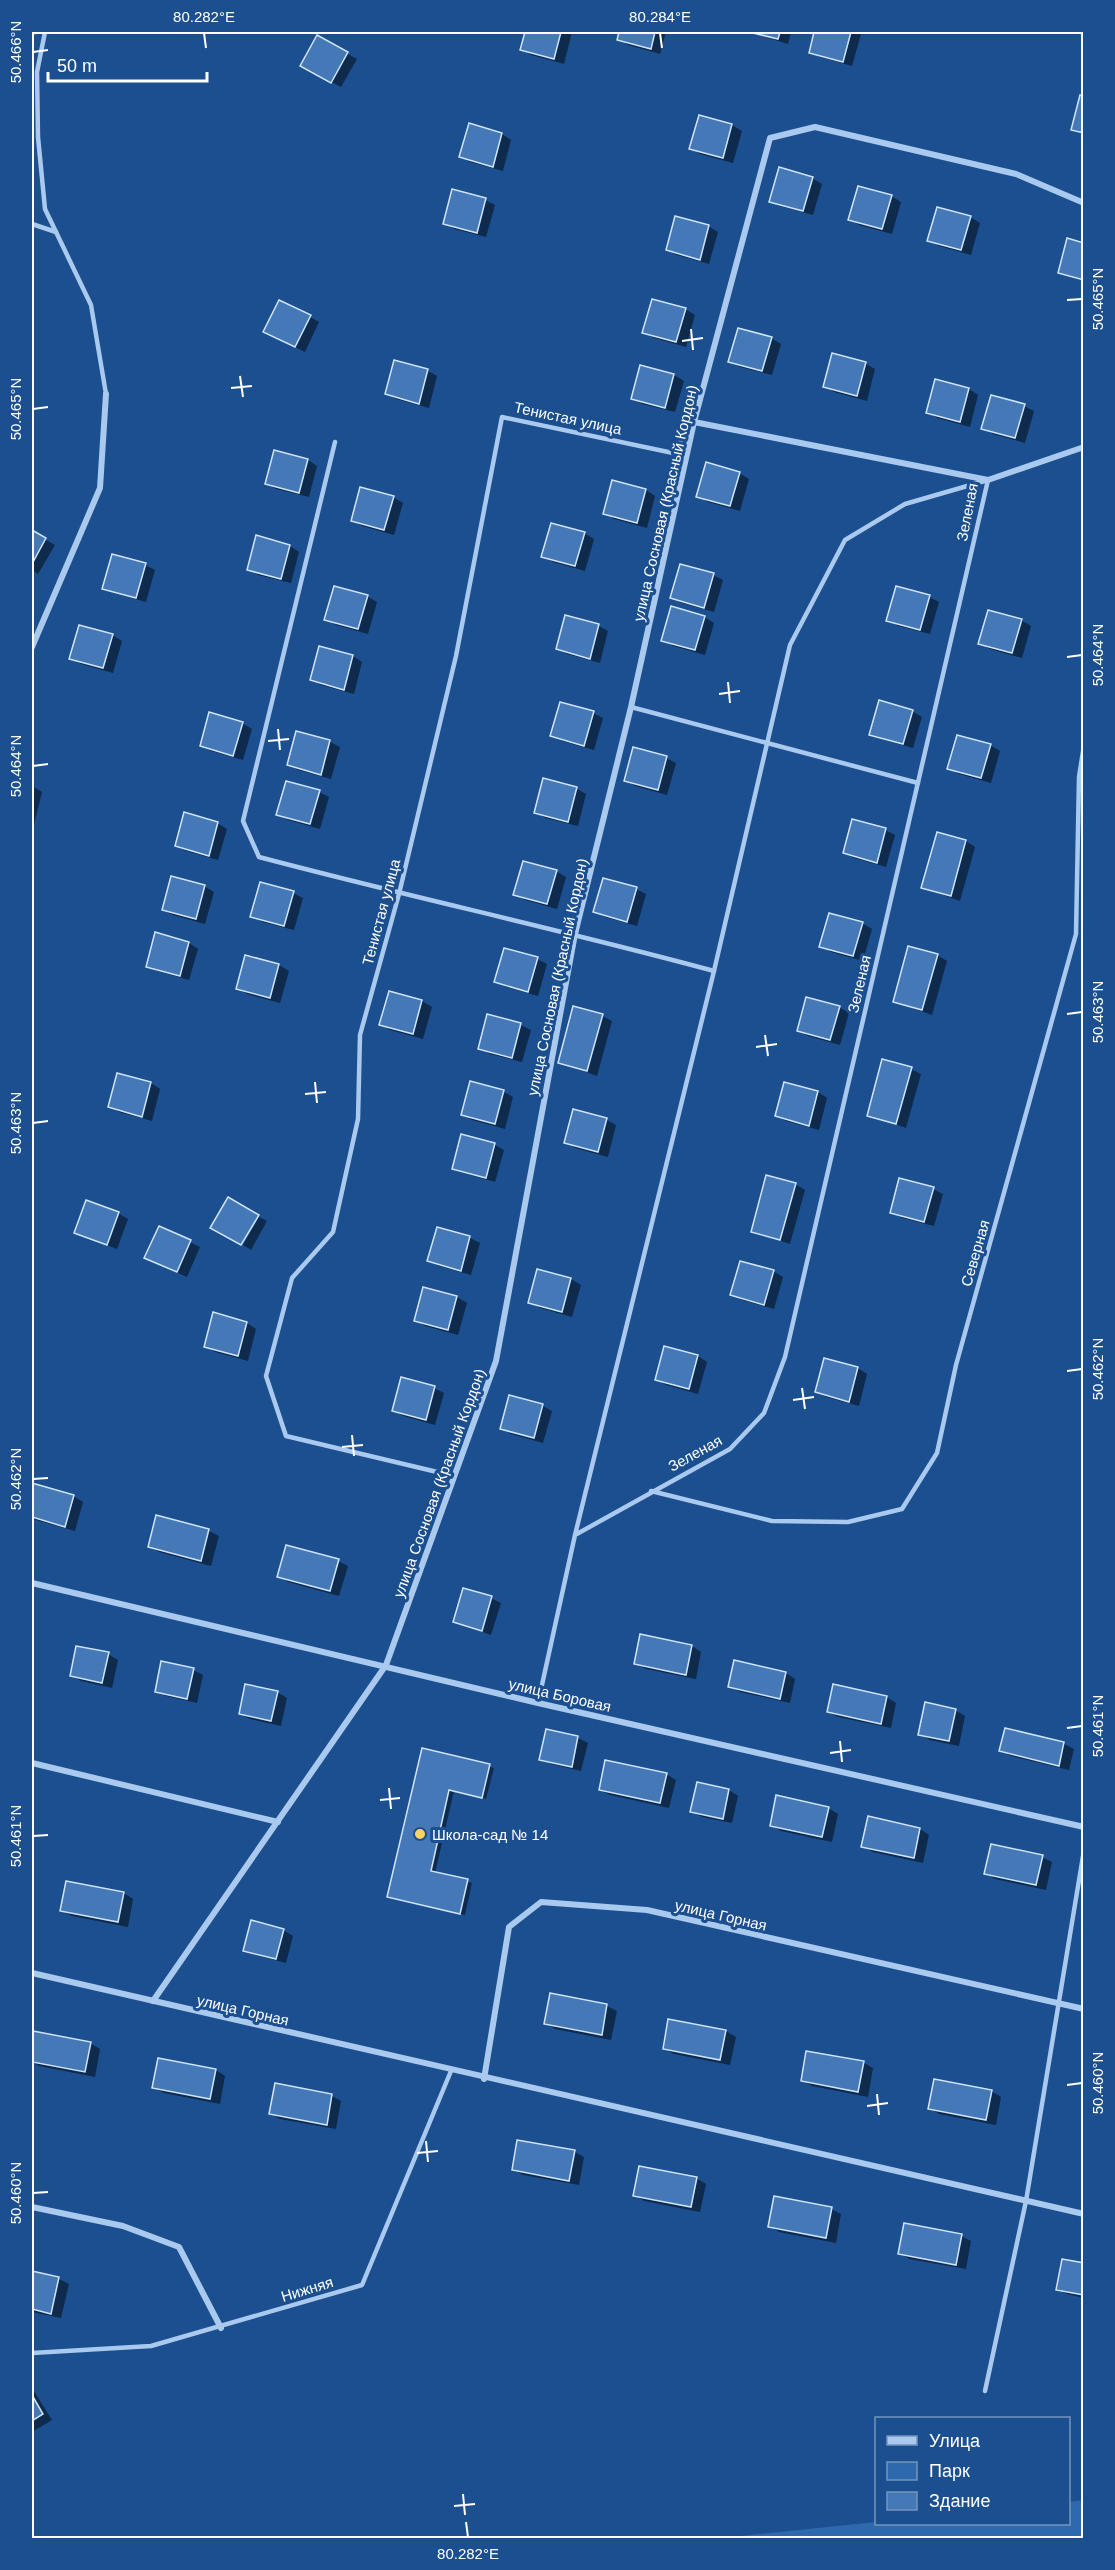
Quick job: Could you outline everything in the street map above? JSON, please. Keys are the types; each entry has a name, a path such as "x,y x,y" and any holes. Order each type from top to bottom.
{"street":[{"name":"улица Сосновая (Красный Кордон)","path":"153,2001 386,1665 454,1476 467,1447 496,1360 575,934 631,707 694,422 770,138 815,128 1017,174 1083,203"},
{"path":"32,647 100,488 106,394"},
{"path":"694,422 988,480 1083,447"},
{"name":"улица Боровая","path":"32,1582 538,1703 1083,1827"},
{"path":"32,1763 278,1822"},
{"name":"улица Горная","path":"484,2079 509,1927 541,1902 647,1910 1083,2009"},
{"name":"улица Горная","path":"32,1973 484,2079 1083,2214"},
{"path":"32,2207 123,2226 178,2247 221,2328"}],"lane":[{"path":"45,32 37,72 38,137 45,209 91,305 106,394"},
{"path":"32,224 56,232"},
{"name":"Тенистая улица","path":"454,1476 286,1436 266,1376 292,1278 333,1232 358,1119 360,1035 399,894 456,656 502,417 673,453 694,422"},
{"path":"335,442 243,821 259,857 399,894 575,934 714,971"},
{"name":"Зеленая","path":"538,1703 574,1535 714,971 790,645 845,540 905,504 988,480 785,1357 764,1413 730,1449 574,1535"},
{"path":"631,707 766,745 918,783"},
{"name":"Северная","path":"651,1491 772,1521 848,1522 902,1509 937,1453 956,1365 1076,934 1079,777 1083,745"},
{"path":"985,2391 1026,2201 1060,2004 1083,1850"},
{"name":"Нижняя","path":"32,2353 151,2346 221,2328 362,2285 451,2071"}],"green space":[{"path":"1083,2500 1083,2538 721,2538 875,2522 875,2525 1070,2525 1070,2502"}],"building":[{"path":"525,32 561,32 554,59 520,50"},
{"path":"619,32 655,32 651,49 617,40"},
{"path":"749,32 780,32 778,39"},
{"path":"814,32 851,32 843,62 809,53"},
{"path":"317,35 348,52 331,83 300,66"},
{"path":"1080,95 1084,96 1084,133 1071,130"},
{"path":"699,115 732,124 723,158 689,149"},
{"path":"469,123 502,133 493,167 459,157"},
{"path":"779,167 813,177 803,211 769,202"},
{"path":"858,186 892,195 882,229 848,220"},
{"path":"452,189 486,198 477,233 443,224"},
{"path":"937,207 971,216 961,250 927,241"},
{"path":"675,216 709,225 700,260 666,250"},
{"path":"1067,238 1084,243 1084,280 1058,273"},
{"path":"652,299 686,308 676,342 642,333"},
{"path":"279,300 311,315 295,347 263,332"},
{"path":"738,328 772,337 762,371 728,362"},
{"path":"832,353 866,362 857,396 823,387"},
{"path":"394,360 428,369 419,404 385,394"},
{"path":"640,365 674,374 665,408 631,399"},
{"path":"935,379 969,388 960,422 926,413"},
{"path":"991,395 1025,404 1015,438 981,429"},
{"path":"274,450 308,459 299,493 265,484"},
{"path":"706,462 740,472 730,506 696,497"},
{"path":"612,480 646,489 637,523 603,514"},
{"path":"360,487 394,496 384,530 351,521"},
{"path":"551,523 585,532 575,566 541,557"},
{"path":"32,530 46,538 32,564"},
{"path":"256,535 290,545 281,579 247,570"},
{"path":"112,554 146,563 136,598 102,589"},
{"path":"680,564 714,573 704,608 670,598"},
{"path":"334,586 368,595 358,629 324,620"},
{"path":"896,586 930,595 920,630 886,621"},
{"path":"671,606 705,616 695,650 661,641"},
{"path":"988,610 1022,619 1012,653 978,644"},
{"path":"565,615 599,624 590,659 556,649"},
{"path":"79,625 113,634 103,668 69,659"},
{"path":"319,646 353,655 344,690 310,680"},
{"path":"879,700 913,710 903,744 869,735"},
{"path":"560,702 594,711 584,746 550,736"},
{"path":"209,712 243,722 233,756 200,746"},
{"path":"296,731 330,740 321,775 287,765"},
{"path":"957,735 991,744 981,778 947,769"},
{"path":"633,747 667,756 658,790 624,781"},
{"path":"543,778 577,787 568,822 534,813"},
{"path":"286,781 320,790 310,824 276,815"},
{"path":"184,812 218,822 209,856 175,846"},
{"path":"852,819 886,828 877,863 843,853"},
{"path":"937,832 966,840 951,896 921,888"},
{"path":"523,861 557,870 547,904 513,895"},
{"path":"171,876 205,885 196,919 162,910"},
{"path":"603,878 637,887 627,922 593,912"},
{"path":"260,882 294,891 284,926 250,917"},
{"path":"829,913 863,922 853,956 819,947"},
{"path":"155,932 189,942 180,976 146,967"},
{"path":"908,946 938,954 922,1010 893,1002"},
{"path":"504,948 538,957 528,992 494,982"},
{"path":"245,955 279,964 270,998 236,989"},
{"path":"389,991 422,1000 413,1034 379,1025"},
{"path":"806,997 840,1006 830,1040 797,1031"},
{"path":"573,1006 603,1014 587,1071 558,1063"},
{"path":"487,1014 521,1023 512,1058 478,1049"},
{"path":"882,1059 912,1067 896,1124 867,1116"},
{"path":"117,1073 151,1082 142,1117 108,1107"},
{"path":"470,1081 504,1090 495,1124 461,1115"},
{"path":"784,1082 818,1091 809,1126 775,1116"},
{"path":"573,1109 607,1118 598,1152 564,1143"},
{"path":"461,1134 495,1143 486,1178 452,1169"},
{"path":"766,1175 796,1183 780,1240 751,1232"},
{"path":"899,1178 934,1187 924,1222 890,1213"},
{"path":"228,1197 259,1215 241,1245 210,1228"},
{"path":"86,1200 119,1212 107,1245 74,1233"},
{"path":"159,1226 191,1240 177,1272 144,1258"},
{"path":"437,1227 470,1236 461,1271 427,1261"},
{"path":"740,1261 774,1270 764,1305 730,1295"},
{"path":"537,1269 571,1278 562,1312 528,1303"},
{"path":"423,1287 457,1296 448,1330 414,1321"},
{"path":"213,1312 247,1322 238,1356 204,1347"},
{"path":"664,1346 698,1355 689,1389 655,1380"},
{"path":"824,1358 858,1367 849,1402 815,1392"},
{"path":"401,1377 435,1386 426,1420 392,1411"},
{"path":"509,1395 543,1404 534,1438 500,1429"},
{"path":"32,1483 74,1495 65,1527 32,1517"},
{"path":"156,1515 209,1529 201,1561 148,1547"},
{"path":"286,1545 339,1559 330,1591 277,1577"},
{"path":"463,1588 492,1596 482,1631 453,1622"},
{"path":"640,1634 692,1645 686,1675 634,1664"},
{"path":"76,1646 109,1652 102,1683 70,1676"},
{"path":"734,1660 786,1672 780,1699 728,1687"},
{"path":"161,1661 194,1668 187,1699 155,1692"},
{"path":"245,1684 278,1691 271,1721 239,1714"},
{"path":"833,1684 887,1696 881,1724 827,1712"},
{"path":"925,1702 956,1709 949,1741 918,1735"},
{"path":"1005,1728 1064,1742 1059,1766 999,1751"},
{"path":"546,1729 578,1736 572,1767 539,1760"},
{"name":"Школа-сад № 14","path":"422,1748 490,1764 482,1798 449,1790 431,1871 468,1879 460,1914 387,1897"},
{"path":"605,1760 667,1773 660,1803 599,1790"},
{"path":"697,1782 729,1789 723,1819 690,1812"},
{"path":"776,1795 829,1807 822,1837 770,1826"},
{"path":"868,1816 920,1828 914,1858 861,1847"},
{"path":"991,1844 1043,1855 1036,1885 984,1874"},
{"path":"66,1881 124,1892 118,1922 60,1911"},
{"path":"251,1920 284,1929 276,1959 243,1951"},
{"path":"550,1993 607,2004 602,2035 544,2024"},
{"path":"668,2019 726,2030 720,2060 663,2049"},
{"path":"33,2031 91,2042 85,2072 32,2062"},
{"path":"806,2051 864,2061 858,2092 801,2081"},
{"path":"158,2058 216,2069 210,2099 152,2088"},
{"path":"934,2079 992,2090 986,2120 928,2109"},
{"path":"275,2083 332,2094 327,2125 269,2114"},
{"path":"517,2140 575,2150 569,2181 512,2170"},
{"path":"639,2166 697,2177 691,2207 633,2196"},
{"path":"774,2196 832,2207 826,2238 768,2227"},
{"path":"904,2223 962,2234 956,2265 898,2254"},
{"path":"1062,2259 1084,2263 1084,2295 1056,2290"},
{"path":"32,2271 59,2277 51,2314 32,2309"},
{"path":"32,2395 43,2414 32,2421"}],"place":[{"name":"Школа-сад № 14","path":"420,1834"}]}
